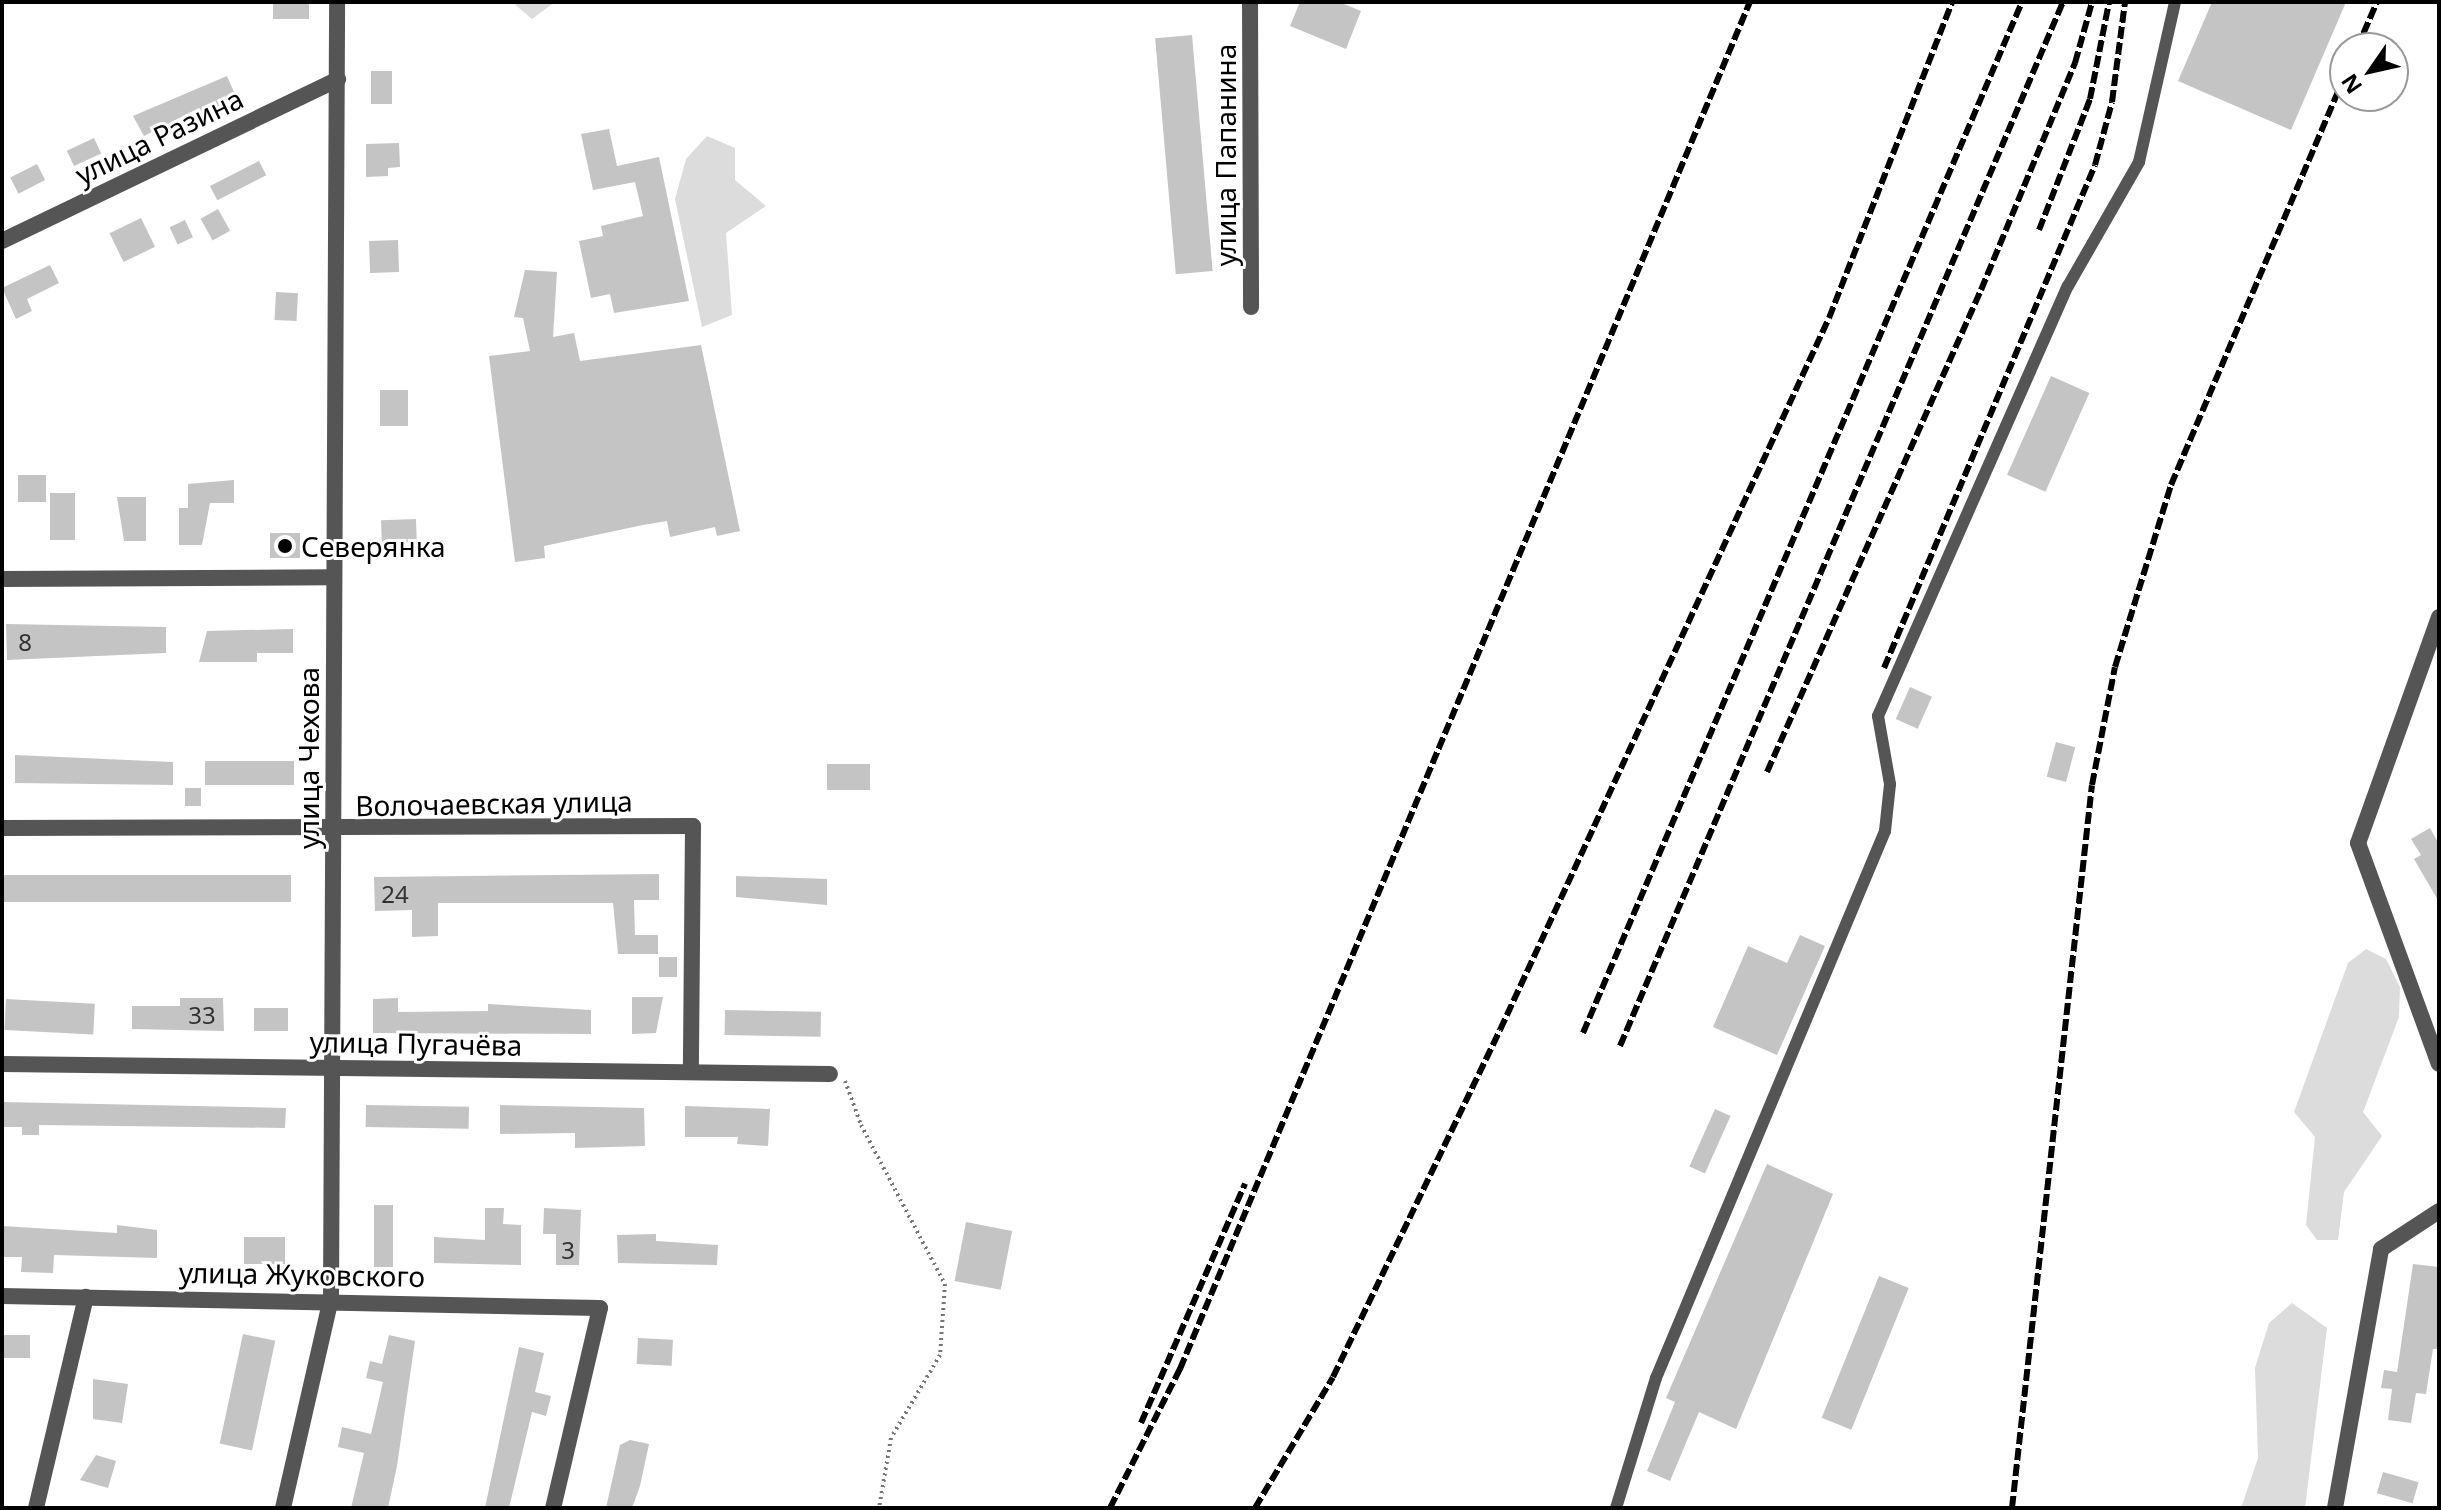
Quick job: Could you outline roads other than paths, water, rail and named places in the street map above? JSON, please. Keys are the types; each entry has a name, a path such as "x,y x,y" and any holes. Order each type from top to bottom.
{"street":[{"name":"улица Чехова","path":"283,1508 331,1299 335,1069 333,577 337,2"},
{"name":"улица Папанина","path":"1250,2 1251,307"},
{"name":"улица Разина","path":"2,241 338,79"},
{"path":"2,579 333,577"},
{"path":"2439,617 2358,843 2439,1064"},
{"name":"Волочаевская улица","path":"2,828 334,831 693,826 691,1072"},
{"name":"улица Пугачёва","path":"2,1064 830,1074"},
{"path":"2335,1508 2381,1249 2439,1211"},
{"name":"улица Жуковского","path":"2,1296 331,1299 600,1308 553,1508"},
{"path":"36,1508 86,1297"}],"lane":[{"path":"1616,1508 1656,1378 1885,831 1890,784 1878,716 2068,286 2139,162 2175,2"}],"railway":[{"path":"1110,1508 1180,1369 1750,2"},
{"path":"1255,1508 1333,1377 1500,1030 1829,318 1952,2"},
{"path":"1583,1033 2022,2"},
{"path":"1620,1046 2063,2"},
{"path":"1767,772 1981,290 2075,63 2092,2"},
{"path":"2039,230 2090,99 2109,2"},
{"path":"1884,668 2095,165 2112,102 2125,2"},
{"path":"2364,32 2377,2"},
{"path":"2012,1508 2092,785 2115,667 2171,485 2329,112"},
{"path":"1141,1423 1245,1184"}],"place":[{"name":"Северянка","path":"285,546"}]}
